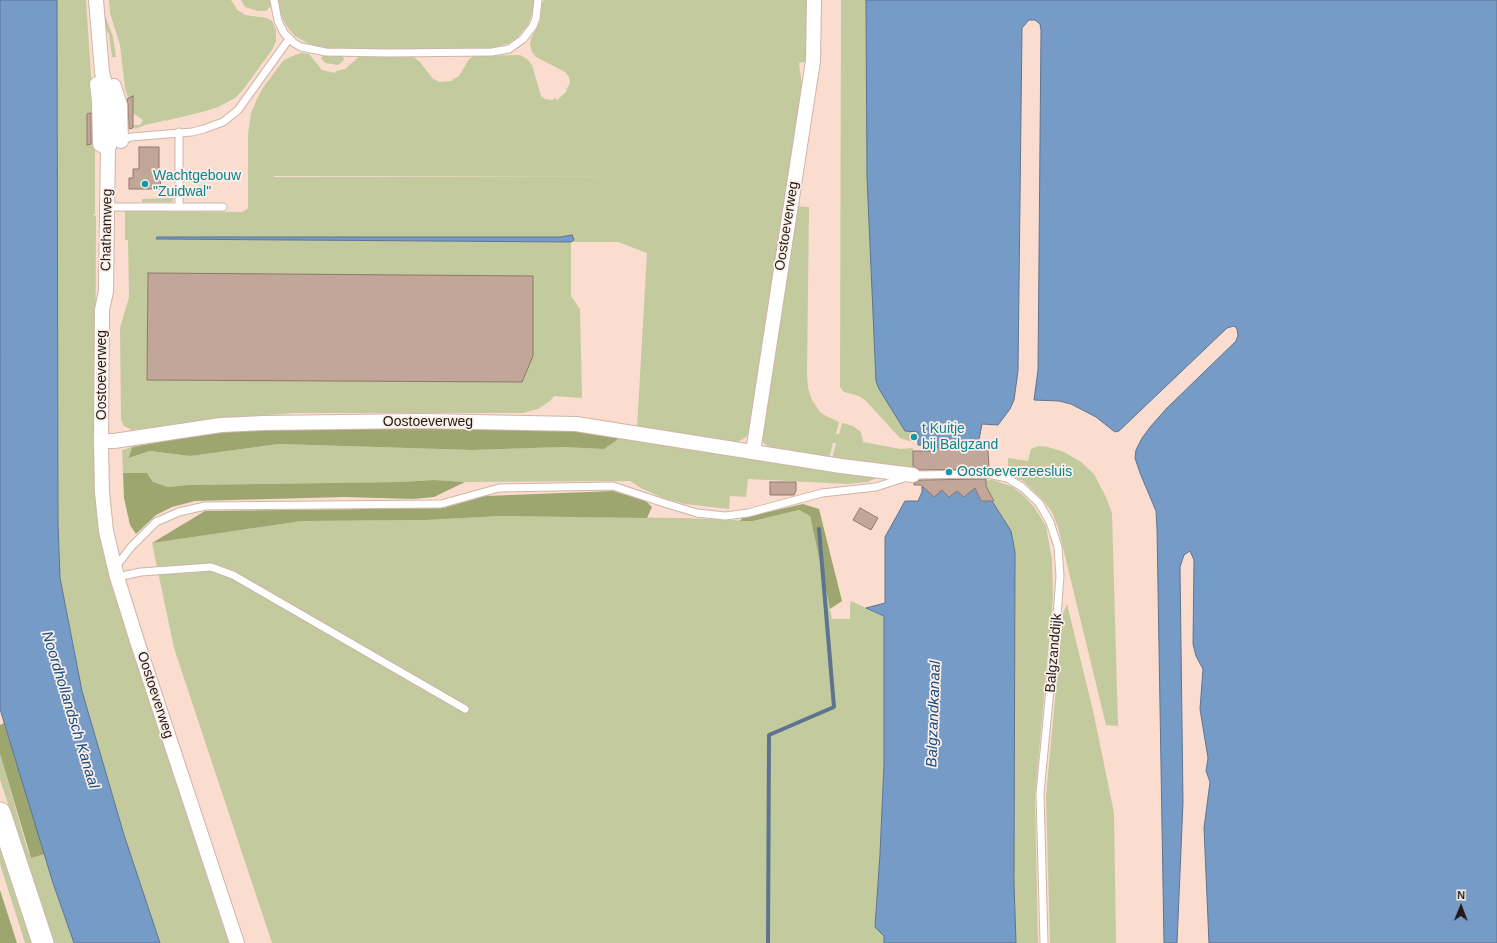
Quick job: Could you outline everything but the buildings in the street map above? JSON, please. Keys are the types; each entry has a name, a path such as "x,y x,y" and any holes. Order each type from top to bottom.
{"main road":[{"path":"0,813 43,943"}],"street":[{"name":"Chathamweg","path":"90,0 99,101 100,144 108,148"},
{"name":"Chathamweg","path":"96,0 102,72 110,104 106,291 102,310"},
{"name":"Oostoeverweg","path":"753,452 813,62 814,0"},
{"name":"Chathamweg","path":"98,25 107,41 110,73 120,105 121,141"},
{"name":"Oostoeverweg","path":"102,310 101,441 102,492 106,531 116,573 237,943"},
{"name":"Oostoeverweg","path":"101,441 121,440 221,425 257,423 430,421 576,424 841,466 913,475"}],"lane":[{"path":"274,0 278,21 289,39 301,47 326,52 500,51 518,44 529,33 536,18 538,0"},
{"path":"108,148 131,137 204,129 227,119 238,110 289,39"},
{"path":"179,132 180,207"},
{"path":"108,207 223,207"},
{"name":"Balgzanddijk","path":"116,573 131,547 156,522 179,512 205,506 441,504 499,488 613,486 664,504 697,513 725,516 748,513 822,493 876,487 913,475 988,474 1007,478 1022,487 1039,503 1050,522 1058,546 1060,576 1040,793 1044,943"},
{"path":"116,573 211,567 233,575 465,709"}],"green space":[{"path":"57,0 86,0 95,136 95,214 93,215 96,216 95,466 99,532 112,587 229,943 160,943 124,835 82,691 60,578 58,523"},
{"path":"109,0 231,0 238,11 245,15 267,18 272,21 276,30 276,41 272,50 242,91 235,98 218,107 206,111 165,121 164,119 163,121 135,129 133,125 140,125 143,120 133,113 125,88 120,45 110,13"},
{"path":"241,0 270,0 271,6 266,11 257,11 245,7"},
{"path":"277,0 535,0 528,25 518,37 509,43 494,48 412,50 332,49 309,44 295,36 288,28 282,18"},
{"path":"544,0 809,0 809,61 799,63 803,93 751,430 746,437 738,442 730,443 637,428 647,253 618,242 571,242 571,296 580,309 582,398 554,396 550,401 538,409 523,413 295,413 239,417 132,430 124,426 121,420 120,328 129,297 128,240 125,240 125,211 242,212 246,210 248,208 248,134 251,113 262,89 283,61 301,53 309,54 322,70 335,73 336,71 345,69 361,55 412,56 420,62 433,79 440,82 452,81 459,76 469,59 474,56 520,55 527,59 532,65 541,96 545,99 552,100 555,98 557,100 567,91 566,90 570,83 569,77 565,72 536,57 532,52 530,45 531,38 540,22 542,3","holes":["274,176 636,176 274,177","572,235 574,240 571,242 157,239 560,237"]},
{"path":"841,0 934,0 905,430 913,431 913,436 916,436 916,431 918,431 918,440 909,441 900,438 866,401 859,396 844,392 840,387"},
{"path":"103,10 113,37 116,57 112,57 109,34 102,23"},
{"path":"323,55 342,56 344,59 338,65 325,63 321,58"},
{"path":"173,198 172,202 142,202 142,199"},
{"path":"794,206 809,207 807,375 808,388 812,400 820,412 839,422 836,434 839,434 843,423 853,426 861,432 863,442 901,449 913,448 913,469 832,459 836,443 833,443 829,459 769,448 761,440"},
{"path":"435,426 580,430 620,438 604,449 563,447 472,450 279,444 190,456 150,451 129,458 132,447 205,434 264,429"},
{"path":"620,438 877,478 867,482 848,484 748,479 746,497 730,496 729,509 685,504 663,498 630,481 465,482 434,480 400,482 187,485 168,487 153,482 147,473 123,473 122,450 132,447 130,458 150,451 190,456 279,444 472,450 563,447 604,449"},
{"path":"1038,446 1048,447 1064,452 1081,462 1094,474 1106,497 1112,513 1118,726 1106,725 1058,527 1052,512 1042,499 1023,481 993,468 1008,469 1008,458 1028,461 1031,449"},
{"path":"123,473 147,473 153,482 168,487 187,485 400,482 434,480 465,482 434,497 413,499 344,497 195,501 172,507 156,515 136,534 130,525 124,498"},
{"path":"993,480 1013,487 1034,507 1046,526 1052,560 1053,597 1035,796 1038,943 1016,943 1014,883 1015,552 1011,531 980,481"},
{"path":"613,491 646,501 652,507 647,518 501,516 426,520 302,521 152,543 205,511 444,508 485,496"},
{"path":"803,504 819,509 842,601 830,609 810,516 799,510 753,521 740,521 742,518"},
{"path":"799,510 810,516 832,619 850,619 851,601 884,616 884,764 875,927 884,936 884,943 272,943 174,648 152,543 302,521 426,520 501,516 683,518 753,521"},
{"path":"1067,604 1094,715 1114,813 1116,943 1050,943 1046,796 1063,613"},
{"path":"4,723 45,854 31,858 0,754 0,725"},
{"path":"0,754 31,858 45,854 53,883 74,943 52,943 0,779"},
{"path":"0,845 34,943 25,943 0,864"},
{"path":"0,890 17,943 0,943"}],"water":[{"name":"Noordhollandsch Kanaal","path":"0,0 57,0 58,523 60,578 82,691 124,835 160,943 74,943 53,883 0,709"},
{"path":"866,0 1497,0 1497,943 1209,943 1204,828 1210,782 1206,771 1208,758 1200,709 1203,669 1196,656 1193,644 1194,560 1190,551 1184,555 1180,567 1183,802 1177,943 1164,943 1156,511 1135,458 1136,450 1142,438 1151,426 1167,408 1236,341 1238,335 1237,329 1234,326 1227,328 1119,431 1115,432 1096,417 1071,404 1059,401 1034,400 1038,370 1041,30 1040,24 1035,20 1029,20 1022,28 1018,371 1014,400 1010,409 998,425 982,424 977,450 967,450 966,445 964,451 952,451 951,446 949,450 937,451 936,446 935,451 923,451 922,445 918,445 918,432 905,431 879,389 876,381 867,177"},
{"path":"572,235 574,240 571,242 156,239 157,237 560,237"},
{"name":"Balgzandkanaal","path":"922,487 932,487 934,497 937,493 947,487 947,494 949,497 952,493 962,487 964,497 967,493 977,487 992,501 1011,531 1015,552 1014,883 1016,943 884,943 884,936 875,927 884,764 884,616 866,608 885,603 885,537 905,501 918,501 922,492"}],"waterway":[{"path":"768,943 769,735 834,707 819,529"}],"place":[{"name":"Wachtgebouw \"Zuidwal\"","path":"145,184"},
{"name":"t Kuitje bij Balgzand","path":"914,437"},
{"name":"Oostoeverzeesluis","path":"949,472"}]}
